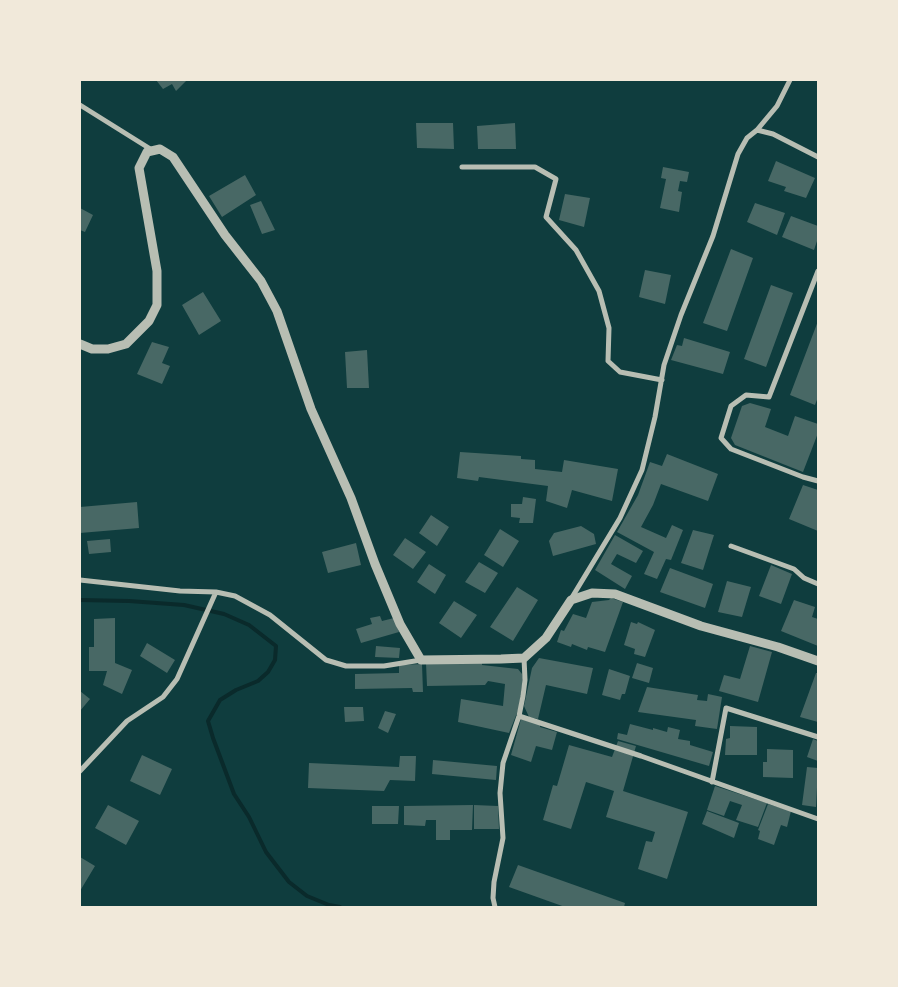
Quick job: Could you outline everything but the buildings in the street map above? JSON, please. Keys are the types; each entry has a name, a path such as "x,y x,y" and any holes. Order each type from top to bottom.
{"street":[{"path":"80,580 235,596 270,615 326,660 346,666 384,666 421,660 524,658 546,638 620,518 642,470 655,417 664,365 681,315 713,236 738,154 747,138 757,130 777,106 790,80"},
{"path":"80,106 153,150"},
{"path":"757,130 773,134 818,157"},
{"path":"80,344 92,348 108,348 126,344 149,321 157,305 157,271 139,168 147,152 160,149 174,157 225,235 261,281 277,311 308,401 351,498 375,564 400,624 421,660"},
{"path":"462,167 535,167 556,179 546,218 576,250 599,291 609,328 608,362 620,372 662,380"},
{"path":"818,271 769,397 746,395 731,406 721,438 731,449 818,481"},
{"path":"731,546 794,569 804,578 818,584"},
{"path":"571,600 592,593 615,594 701,626 778,647 818,661"},
{"path":"80,771 128,721 163,697 178,679 215,594"},
{"path":"495,907 493,898 494,882 503,838 500,793 504,763 519,716 525,680 524,658"},
{"path":"712,782 726,708 818,737"},
{"path":"519,716 641,756 818,819"}],"waterway":[{"path":"80,600 184,605 224,614 249,625 276,646 275,660 268,672 258,681 236,690 220,700 208,721 234,794 249,817 266,852 289,882 307,896 329,905 340,907"}]}
